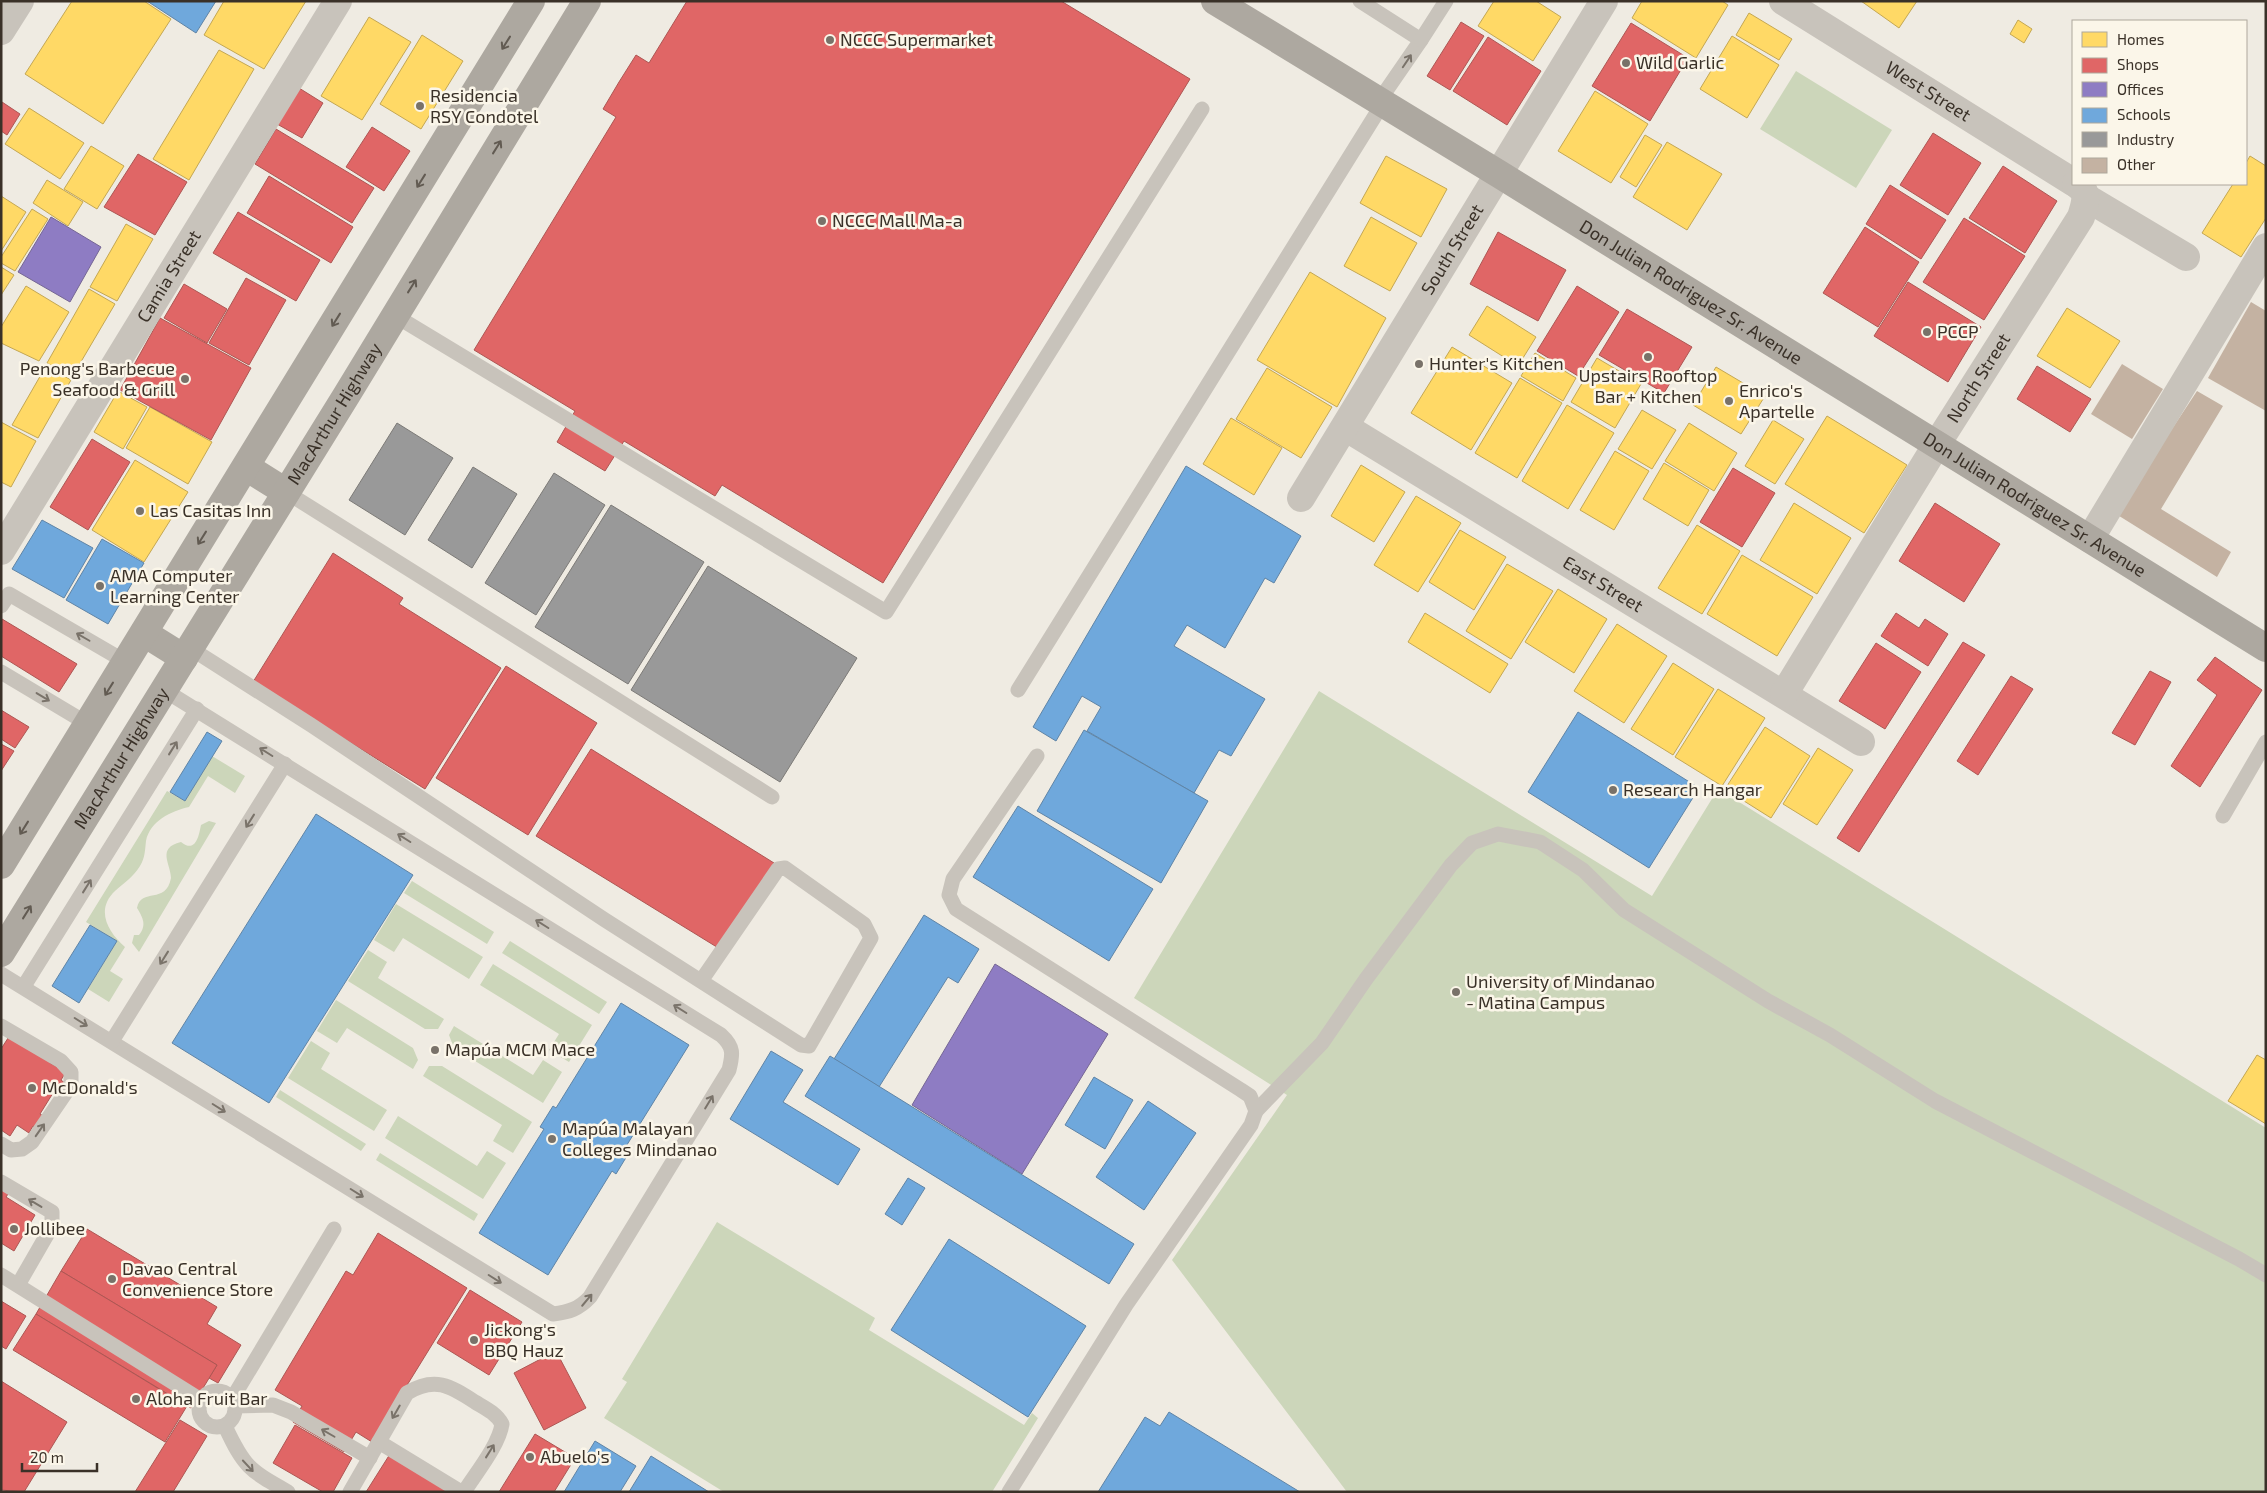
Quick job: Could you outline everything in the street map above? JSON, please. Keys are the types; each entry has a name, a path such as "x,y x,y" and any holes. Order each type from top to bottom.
{"main road":[{"path":"1,865 531,1"},
{"name":"MacArthur Highway","path":"1,953 587,1"},
{"name":"Don Julian Rodriguez Sr. Avenue","path":"1215,1 1499,174 2266,648"},
{"path":"246,466 286,492"},
{"path":"144,633 187,653"}],"street":[{"path":"1,31 20,1"},
{"name":"Camia Street","path":"1,551 338,1"},
{"name":"South Street","path":"1301,498 1604,1"},
{"name":"West Street","path":"1783,1 2072,183"},
{"name":"West Street","path":"2080,188 2186,257"},
{"name":"North Street","path":"1784,694 1937,444 2081,217 2080,188"},
{"path":"2090,539 2266,247"},
{"name":"East Street","path":"1345,427 1862,742"}],"lane":[{"path":"1360,1 1421,40"},
{"path":"1018,690 1381,102 1446,1"},
{"path":"394,315 886,612 1202,110"},
{"path":"286,492 772,797"},
{"path":"1,606 9,594 126,662"},
{"path":"187,653 801,1045 809,1046 871,938 864,924 784,868 778,869 701,981"},
{"path":"1,672 88,724"},
{"path":"1,974 24,986 553,1314 582,1307 590,1297 729,1070 732,1058 730,1044 721,1035 164,690"},
{"path":"24,986 197,710"},
{"path":"2223,816 2266,742"},
{"path":"1037,756 953,879 949,895 956,909 1250,1096 1256,1111"},
{"path":"112,1041 285,764"},
{"path":"1010,1492 1126,1306 1251,1125 1256,1111 1322,1043 1366,979 1451,865 1472,843 1498,834 1540,842 1583,870 1624,910 1768,1001 1830,1036 1935,1101 2239,1259 2266,1275"},
{"path":"1,1026 61,1061 71,1072 71,1085 32,1142 22,1149 11,1150 1,1144"},
{"path":"1,1182 52,1212 52,1226 18,1285"},
{"path":"234,1402 334,1229"},
{"path":"1,1275 201,1400"},
{"path":"350,1492 407,1393 419,1386 432,1384 449,1386 492,1412 502,1424 501,1432 462,1492 379,1442"},
{"path":"212,1391 227,1393 234,1402 235,1414 225,1426 212,1427 201,1419 198,1406 201,1400 212,1391"},
{"path":"234,1402 273,1405 291,1412 370,1458"},
{"path":"225,1426 239,1456 255,1473 288,1492"}],"green space":[{"path":"1796,71 1892,130 1856,188 1760,129"},
{"name":"University of Mindanao - Matina Campus","path":"1319,691 1652,896 1718,789 2266,1128 2266,1492 1347,1492 1172,1260 1287,1095 1134,998"},
{"path":"212,756 245,776 235,793 208,776 189,807 169,814 152,828 148,834 144,857 140,866 109,898 105,913 106,921 113,935 125,947 110,971 123,979 109,1002 88,989 117,941 86,922 167,791 185,801"},
{"path":"209,821 216,823 139,952 132,943 134,935 139,935 143,928 142,918 137,908 139,902 148,896 159,894 168,886 171,878 167,857 169,848 181,842 190,846 193,845 198,838 201,825"},
{"path":"412,881 494,932 487,944 404,893"},
{"path":"396,904 483,957 469,979 403,938 394,952 374,940"},
{"path":"510,941 607,1002 599,1014 502,953"},
{"path":"368,950 387,962 378,978 444,1019 438,1029 425,1029 348,981"},
{"path":"493,964 592,1025 569,1062 549,1050 559,1034 480,985"},
{"path":"336,1000 413,1048 418,1060 413,1069 347,1028 337,1043 317,1031"},
{"path":"454,1026 533,1075 543,1060 562,1072 543,1103 454,1048 449,1035"},
{"path":"311,1041 330,1053 321,1069 387,1110 374,1131 288,1078"},
{"path":"429,1066 442,1066 532,1122 513,1153 493,1141 502,1125 423,1076"},
{"path":"280,1090 366,1144 361,1151 276,1097"},
{"path":"398,1116 477,1166 487,1151 506,1163 483,1199 385,1138"},
{"path":"380,1153 478,1214 474,1221 376,1160"},
{"path":"717,1222 875,1318 869,1330 1024,1425 1032,1413 1038,1418 992,1492 724,1492 604,1418 627,1382 622,1379"}],"building: Homes":[{"path":"72,1 144,1 171,19 103,124 25,74"},
{"path":"224,1 306,1 264,69 204,35"},
{"path":"1494,1 1536,1 1561,17 1533,61 1478,26"},
{"path":"1642,1 1722,1 1728,5 1696,58 1632,18"},
{"path":"1861,1 1917,1 1899,28"},
{"path":"1749,13 1792,39 1779,60 1736,35"},
{"path":"369,17 411,42 362,120 321,96"},
{"path":"2018,20 2032,29 2024,43 2010,34"},
{"path":"422,35 463,61 421,129 380,104"},
{"path":"1732,36 1779,65 1747,118 1700,89"},
{"path":"219,50 254,69 189,180 153,159"},
{"path":"1595,91 1648,124 1611,183 1558,151"},
{"path":"29,108 84,143 60,179 5,144"},
{"path":"1645,135 1662,145 1636,187 1620,177"},
{"path":"1667,142 1722,174 1687,230 1633,197"},
{"path":"91,146 124,166 97,209 64,189"},
{"path":"1386,156 1447,189 1421,237 1360,203"},
{"path":"2250,156 2266,166 2266,218 2241,257 2202,233 2232,185 2247,185 2247,161"},
{"path":"47,180 83,202 68,226 33,203"},
{"path":"1,196 26,212 1,251"},
{"path":"32,209 48,219 15,271 1,263 1,257"},
{"path":"1371,217 1417,243 1390,291 1344,266"},
{"path":"126,224 153,239 117,301 90,287"},
{"path":"1,267 14,275 1,295"},
{"path":"1310,272 1386,318 1337,407 1257,360"},
{"path":"26,286 69,312 39,361 1,343 1,327"},
{"path":"89,289 115,304 72,377 47,363"},
{"path":"1487,306 1536,337 1518,366 1469,335"},
{"path":"2067,308 2120,341 2090,388 2037,356"},
{"path":"1452,347 1512,383 1471,450 1411,413"},
{"path":"1535,353 1576,378 1563,401 1521,376"},
{"path":"1597,358 1641,384 1615,428 1571,402"},
{"path":"46,366 71,380 38,438 12,425"},
{"name":"Enrico's Apartelle","path":"1716,367 1765,396 1741,434 1693,405"},
{"path":"1267,368 1332,407 1301,458 1236,419"},
{"path":"1520,378 1562,403 1517,478 1475,453"},
{"path":"118,391 147,407 123,449 94,432"},
{"path":"1567,405 1614,433 1568,509 1522,481"},
{"path":"150,407 212,442 188,484 126,448"},
{"path":"1642,410 1676,430 1652,469 1618,449"},
{"path":"1827,416 1907,465 1864,533 1785,484"},
{"path":"1231,418 1282,448 1254,495 1203,464"},
{"path":"1773,420 1804,439 1775,484 1745,466"},
{"path":"1,422 36,441 11,487 1,482"},
{"path":"1689,423 1737,453 1714,491 1665,461"},
{"path":"1615,451 1649,471 1614,530 1580,510"},
{"name":"Las Casitas Inn","path":"135,460 188,492 144,562 92,530"},
{"path":"1664,463 1709,490 1688,526 1643,499"},
{"path":"1361,465 1405,492 1374,542 1331,516"},
{"path":"1416,496 1461,523 1418,592 1374,565"},
{"path":"1794,503 1851,538 1817,594 1760,560"},
{"path":"1697,525 1740,551 1702,614 1658,588"},
{"path":"1460,530 1506,557 1474,610 1429,582"},
{"path":"1742,555 1813,597 1777,656 1707,614"},
{"path":"1507,564 1553,591 1511,659 1466,631"},
{"path":"1558,589 1607,619 1574,673 1525,642"},
{"path":"1425,613 1508,664 1490,693 1408,642"},
{"path":"1617,624 1667,656 1624,723 1574,691"},
{"path":"1673,663 1714,689 1673,755 1631,729"},
{"path":"1718,689 1765,718 1722,786 1675,757"},
{"path":"1765,727 1810,756 1771,818 1725,789"},
{"path":"1818,748 1853,770 1817,825 1783,804"},
{"path":"2257,1055 2266,1060 2266,1124 2228,1101"}],"building: Shops":[{"name":"NCCC Mall Ma-a","path":"687,1 1061,1 1190,79 883,583 722,485 715,496 624,441 605,471 557,442 575,411 474,350 616,117 603,109 619,82 636,55 649,63"},
{"path":"1461,22 1484,36 1450,90 1427,76"},
{"path":"1631,23 1688,58 1650,121 1592,86"},
{"path":"1488,37 1541,71 1507,125 1453,91"},
{"path":"299,88 323,103 302,138 277,124"},
{"path":"2,102 20,114 7,135 1,131"},
{"path":"372,127 410,151 384,191 346,167"},
{"path":"276,129 374,188 352,223 255,164"},
{"path":"1933,133 1981,163 1948,215 1900,185"},
{"path":"138,154 187,182 155,235 104,207"},
{"path":"2003,166 2057,201 2025,253 1969,218"},
{"path":"269,176 353,227 331,263 247,213"},
{"path":"1890,185 1946,220 1921,259 1866,224"},
{"path":"238,212 320,260 296,301 213,253"},
{"path":"1964,218 2025,256 1984,320 1923,282"},
{"path":"1865,227 1919,262 1878,327 1823,293"},
{"path":"1498,232 1566,270 1538,321 1470,284"},
{"path":"246,278 286,300 249,365 209,343"},
{"name":"PCCP","path":"1908,282 1981,327 1948,382 1874,336"},
{"path":"184,284 227,309 207,343 164,318"},
{"path":"1577,286 1619,312 1578,376 1537,351"},
{"path":"1627,309 1692,347 1664,393 1599,355"},
{"name":"Penong's Barbecue Seafood & Grill","path":"160,318 251,368 211,440 120,390"},
{"path":"2037,366 2091,399 2070,432 2017,399"},
{"path":"92,439 130,462 88,530 50,507"},
{"path":"1733,468 1775,493 1742,547 1700,522"},
{"path":"1935,503 2000,544 1964,602 1899,561"},
{"path":"333,553 403,598 399,604 501,668 425,789 253,682"},
{"path":"1896,613 1919,628 1925,619 1948,634 1928,666 1881,636"},
{"path":"2,619 77,664 59,692 1,656"},
{"path":"1963,642 1985,655 1859,852 1837,838"},
{"path":"1876,643 1921,672 1885,729 1839,701"},
{"path":"2215,657 2262,690 2200,787 2171,766 2217,695 2197,680"},
{"path":"506,666 597,723 528,835 436,778"},
{"path":"2150,671 2171,682 2135,745 2112,733"},
{"path":"2011,676 2033,689 1978,775 1957,761"},
{"path":"1,710 29,727 15,748 1,739"},
{"path":"1,744 14,751 1,771"},
{"path":"591,749 774,863 720,949 536,836"},
{"name":"McDonald's","path":"10,1035 52,1060 50,1063 66,1072 61,1080 66,1084 58,1096 53,1093 40,1114 45,1117 38,1129 33,1126 29,1133 17,1125 10,1136 1,1130 1,1049"},
{"name":"Jollibee","path":"1,1186 10,1191 6,1197 35,1215 14,1251 1,1243"},
{"path":"87,1229 217,1307 207,1324 241,1345 218,1383 209,1378 217,1365 61,1271"},
{"path":"378,1233 467,1288 372,1442 356,1432 344,1452 293,1422 302,1406 275,1390 346,1271 353,1275"},
{"path":"61,1271 217,1365 191,1408 36,1314"},
{"path":"470,1290 522,1322 489,1375 437,1343"},
{"path":"1,1301 26,1316 6,1349 1,1346"},
{"path":"36,1314 187,1406 165,1442 13,1350"},
{"path":"556,1351 586,1408 544,1430 514,1373"},
{"path":"1,1381 67,1422 24,1492 1,1490"},
{"path":"180,1420 207,1436 173,1492 135,1492"},
{"path":"295,1425 352,1458 333,1492 323,1492 273,1463"},
{"path":"535,1434 575,1458 554,1492 499,1492"},
{"path":"390,1454 452,1492 366,1492"}],"building: Offices":[{"path":"51,217 101,247 70,302 18,272"},
{"path":"995,964 1108,1034 1022,1174 912,1105"}],"building: Schools":[{"path":"147,1 216,1 196,33"},
{"path":"1186,466 1301,536 1274,583 1265,578 1225,648 1187,625 1174,646 1265,699 1231,756 1219,750 1194,793 1087,731 1101,707 1082,696 1056,741 1033,727"},
{"path":"42,520 93,548 64,598 12,569"},
{"path":"102,539 144,563 108,624 66,600"},
{"name":"Research Hangar","path":"1578,712 1699,788 1649,868 1528,792"},
{"path":"1084,730 1208,801 1161,883 1037,811"},
{"path":"207,732 222,741 185,801 170,792"},
{"path":"1018,806 1153,889 1109,961 973,877"},
{"path":"316,814 413,875 269,1103 172,1043"},
{"path":"924,915 979,949 958,983 948,977 879,1087 834,1059"},
{"path":"90,925 117,941 79,1003 52,986"},
{"path":"621,1003 689,1045 625,1148 630,1151 616,1174 612,1171 548,1275 479,1233 544,1129 540,1127 553,1106 556,1108"},
{"path":"771,1051 803,1070 783,1102 860,1149 838,1185 730,1119"},
{"path":"830,1056 1134,1244 1109,1284 805,1096"},
{"path":"1094,1077 1133,1100 1105,1149 1065,1125"},
{"path":"1148,1101 1196,1133 1144,1210 1096,1177"},
{"path":"908,1178 925,1188 902,1225 885,1214"},
{"path":"949,1239 1086,1326 1028,1417 891,1330"},
{"path":"1169,1412 1300,1492 1098,1492 1145,1417 1160,1426"},
{"path":"595,1441 636,1466 620,1492 564,1492"},
{"path":"651,1456 709,1492 629,1492"}],"building: Industry":[{"path":"397,423 453,458 405,535 349,500"},
{"path":"473,467 517,494 472,568 428,540"},
{"path":"554,473 605,505 536,615 485,583"},
{"path":"611,505 704,562 628,684 535,627"},
{"path":"708,566 857,658 780,782 631,690"}],"building: Other":[{"path":"2251,302 2266,311 2266,411 2208,378"},
{"path":"2122,364 2163,389 2132,439 2091,414"},
{"path":"2197,391 2223,406 2161,509 2231,552 2217,577 2116,514"}],"place":[{"name":"NCCC Supermarket","path":"830,40"},
{"name":"Wild Garlic","path":"1626,63"},
{"name":"Residencia RSY Condotel","path":"420,106"},
{"name":"NCCC Mall Ma-a","path":"822,221"},
{"name":"PCCP","path":"1927,332"},
{"name":"Upstairs Rooftop Bar + Kitchen","path":"1648,357"},
{"name":"Hunter's Kitchen","path":"1419,364"},
{"name":"Penong's Barbecue Seafood & Grill","path":"185,379"},
{"name":"Enrico's Apartelle","path":"1729,401"},
{"name":"Las Casitas Inn","path":"140,511"},
{"name":"AMA Computer Learning Center","path":"100,586"},
{"name":"Research Hangar","path":"1613,790"},
{"name":"University of Mindanao - Matina Campus","path":"1456,992"},
{"name":"Mapúa MCM Mace","path":"435,1050"},
{"name":"McDonald's","path":"32,1088"},
{"name":"Mapúa Malayan Colleges Mindanao","path":"552,1139"},
{"name":"Jollibee","path":"14,1229"},
{"name":"Davao Central Convenience Store","path":"112,1279"},
{"name":"Jickong's BBQ Hauz","path":"474,1340"},
{"name":"Aloha Fruit Bar","path":"136,1399"},
{"name":"Abuelo's","path":"530,1457"}]}
